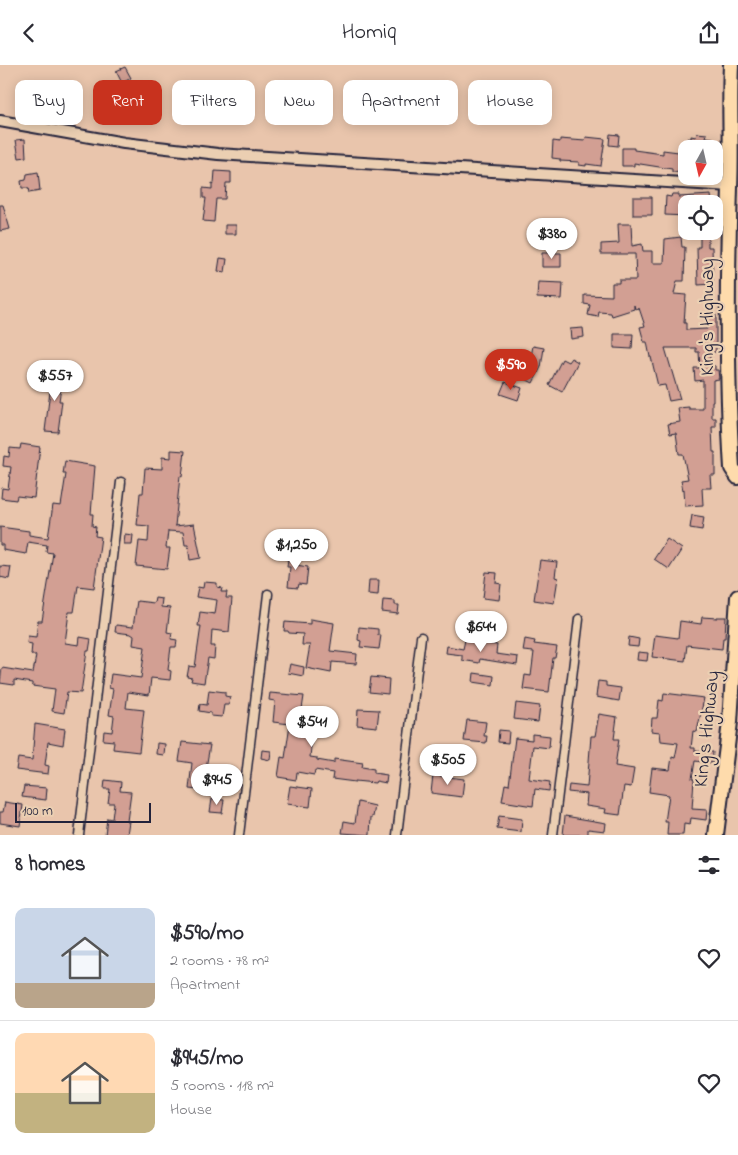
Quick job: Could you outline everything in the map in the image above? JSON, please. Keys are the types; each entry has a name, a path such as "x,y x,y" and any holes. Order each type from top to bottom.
{"highway":[{"name":"King's Highway","path":"731,65 727,289 728,379 732,468 738,477"},
{"name":"King's Highway","path":"716,835 730,722 738,597"}],"street":[{"path":"0,121 124,143 218,154 730,186"},
{"path":"79,835 122,483"},
{"path":"239,835 268,594"},
{"path":"553,835 579,619"},
{"path":"397,835 421,637"}],"building":[{"path":"125,67 131,78 120,80 116,71"},
{"path":"697,133 707,134 706,137 713,138 713,140 688,140 688,138 691,139 691,136 696,137"},
{"path":"610,134 619,135 618,146 609,145"},
{"path":"586,137 605,139 601,166 579,165 579,162 560,161 560,159 552,158 553,141 560,142 560,139 585,141"},
{"path":"25,139 26,157 19,158 16,140"},
{"path":"622,148 634,148 634,150 663,154 663,150 678,152 678,172 672,172 672,169 634,163 634,166 622,166"},
{"path":"215,171 231,172 231,183 226,183 225,199 216,199 214,222 203,221 206,198 203,198 203,188 212,189"},
{"path":"38,172 40,191 29,193 28,188 22,188 21,181 26,180 27,174"},
{"path":"672,194 679,194 678,216 665,215 666,196 671,197"},
{"path":"633,197 652,197 652,215 633,215"},
{"path":"0,205 3,205 10,229 0,231"},
{"path":"618,224 631,224 632,246 642,244 643,251 652,251 652,263 664,263 665,239 678,237 678,240 681,240 682,247 685,247 684,281 677,281 674,294 686,295 684,323 686,323 686,330 707,329 707,315 716,315 716,352 710,352 710,366 715,366 715,370 718,370 719,379 713,380 712,401 712,418 716,418 716,427 712,427 715,475 710,475 711,488 702,488 703,505 685,506 684,489 681,480 688,479 683,454 679,454 676,433 670,434 668,424 680,422 678,408 703,409 703,380 695,381 694,368 700,368 699,352 696,352 696,348 665,348 680,399 669,401 665,385 658,386 647,342 644,342 640,327 645,326 639,308 635,309 634,305 634,309 612,316 611,313 599,312 598,317 588,315 590,305 584,304 584,295 612,296 612,283 619,283 619,280 636,280 635,254 601,254 601,244 619,243"},
{"path":"225,225 236,225 236,234 225,234"},
{"path":"700,240 708,240 708,247 712,247 713,284 698,285 697,247 700,247"},
{"path":"542,253 561,253 561,267 542,267"},
{"path":"220,258 227,259 225,272 218,271"},
{"path":"538,282 563,283 562,299 537,298"},
{"path":"583,328 584,337 571,339 570,329"},
{"path":"614,334 633,334 632,349 614,348"},
{"path":"533,346 544,348 541,367 533,383 521,377 526,369 528,371"},
{"path":"571,358 578,362 562,392 549,385 562,359 568,362"},
{"path":"53,368 61,369 60,373 63,374 59,401 62,401 58,432 45,431"},
{"path":"505,382 522,388 518,400 500,394"},
{"path":"21,444 40,447 34,498 17,496 16,500 1,498 2,488 8,489 11,467 3,466 4,456 9,457 10,448 20,449"},
{"path":"171,450 185,451 182,477 180,476 175,526 194,524 201,558 190,560 188,545 185,545 183,532 168,531 166,548 170,548 167,569 136,566 139,541 148,542 149,526 137,525 145,468 162,469 162,457 171,458"},
{"path":"65,461 95,466 91,514 93,514 92,526 96,527 95,536 101,537 94,588 78,586 74,612 69,612 65,643 79,645 80,637 91,639 89,651 87,651 81,693 67,692 64,713 52,711 55,689 32,686 32,683 14,680 14,685 0,683 2,668 33,673 36,655 31,655 32,644 27,643 28,636 36,637 38,621 42,621 53,553 46,552 47,545 28,542 26,554 3,550 3,545 0,545 0,527 29,531 29,535 48,538 53,505 61,506 66,474 63,474"},
{"path":"692,515 704,517 702,530 690,528"},
{"path":"125,534 133,535 132,544 124,544"},
{"path":"667,539 682,549 669,569 654,559"},
{"path":"286,551 298,553 296,565 308,567 306,585 299,584 298,588 288,587 290,567 287,567 288,559 285,559"},
{"path":"540,560 557,562 555,577 558,578 554,603 534,600"},
{"path":"0,566 11,567 9,579 0,577"},
{"path":"486,572 497,573 496,583 501,584 499,600 483,598"},
{"path":"369,580 379,580 378,595 368,594"},
{"path":"204,582 217,583 217,587 222,588 221,592 227,592 226,598 232,598 229,632 212,630 211,646 215,646 214,659 208,658 204,683 191,681 192,678 187,677 189,666 195,667 201,626 198,626 200,612 215,614 217,600 196,597 198,587 203,588"},
{"path":"155,598 162,599 161,607 170,608 167,632 172,633 171,639 177,640 176,647 171,647 168,670 171,671 170,680 151,678 149,695 128,692 126,708 144,710 139,752 113,749 114,741 103,740 104,731 112,732 114,716 109,715 113,689 109,688 111,674 141,678 145,647 133,645 134,636 131,634 115,632 116,625 133,627 137,601 154,603"},
{"path":"383,600 395,601 395,605 399,605 398,614 382,612"},
{"path":"702,617 726,617 725,638 723,638 722,649 687,645 685,661 652,657 655,635 678,638 680,621 701,624"},
{"path":"310,619 334,623 330,651 357,654 356,664 332,662 331,673 306,668 310,645 302,645 303,634 284,631 285,622 310,624"},
{"path":"359,627 378,629 378,635 381,635 379,649 360,647 361,641 358,640"},
{"path":"629,637 639,639 638,647 628,646"},
{"path":"525,639 535,641 534,644 557,647 555,658 553,658 549,692 523,689 525,675 531,676 534,652 523,651"},
{"path":"465,640 497,645 496,654 518,657 517,665 480,659 479,663 462,660 462,655 446,653 447,646 463,649"},
{"path":"638,652 648,653 647,661 637,660"},
{"path":"290,664 304,667 303,676 288,673"},
{"path":"474,673 494,676 493,685 473,682"},
{"path":"371,677 389,679 388,694 369,692"},
{"path":"598,681 606,682 606,686 621,688 619,701 596,697"},
{"path":"209,690 225,692 225,696 230,697 229,705 224,705 222,717 211,716 211,713 199,711 200,704 207,705"},
{"path":"270,693 304,696 299,729 302,729 301,736 312,738 310,757 334,763 334,759 363,763 362,767 374,769 374,773 387,775 386,783 332,779 333,773 315,770 314,775 297,772 296,780 278,777 281,757 285,758 290,724 273,722 275,701 269,700"},
{"path":"664,693 704,698 697,732 693,731 691,748 695,748 695,751 713,752 712,763 695,761 692,779 694,779 692,809 707,810 706,820 691,818 690,825 684,824 683,835 667,835 668,822 665,822 669,795 649,792 652,768 670,770 672,757 675,758 678,743 661,741 660,732 651,731 652,718 657,718 659,700 663,701"},
{"path":"516,703 540,706 538,722 514,719"},
{"path":"358,709 379,710 377,727 357,725"},
{"path":"599,714 617,717 614,739 619,739 615,766 634,769 631,787 624,786 620,815 605,813 606,809 586,806 587,794 568,792 569,785 587,787 591,736 595,736"},
{"path":"467,720 486,722 484,736 487,736 486,743 464,741"},
{"path":"35,724 65,729 63,745 48,742 45,765 49,766 48,774 16,770 18,758 32,760"},
{"path":"499,730 509,731 508,743 498,742"},
{"path":"532,734 550,736 549,748 533,746 529,779 550,782 549,791 535,789 533,806 502,801 505,784 509,785 515,738 532,740"},
{"path":"182,742 210,745 206,768 211,769 208,791 189,789 192,763 179,761"},
{"path":"157,743 165,744 164,755 156,754"},
{"path":"262,750 271,751 270,760 261,758"},
{"path":"433,775 464,779 462,797 431,793"},
{"path":"105,780 121,782 120,791 131,792 127,835 105,835 107,818 112,819 114,803 108,803 110,789 104,789"},
{"path":"24,786 47,788 46,800 22,797"},
{"path":"290,786 312,789 310,807 287,804"},
{"path":"212,799 224,800 222,813 210,812"},
{"path":"5,802 23,805 20,826 0,823 0,812 3,812"},
{"path":"358,802 375,806 373,817 371,817 370,835 342,833 344,821 355,823"},
{"path":"499,816 522,819 521,832 497,829"},
{"path":"565,816 606,823 605,831 588,829 588,835 563,835"}]}
